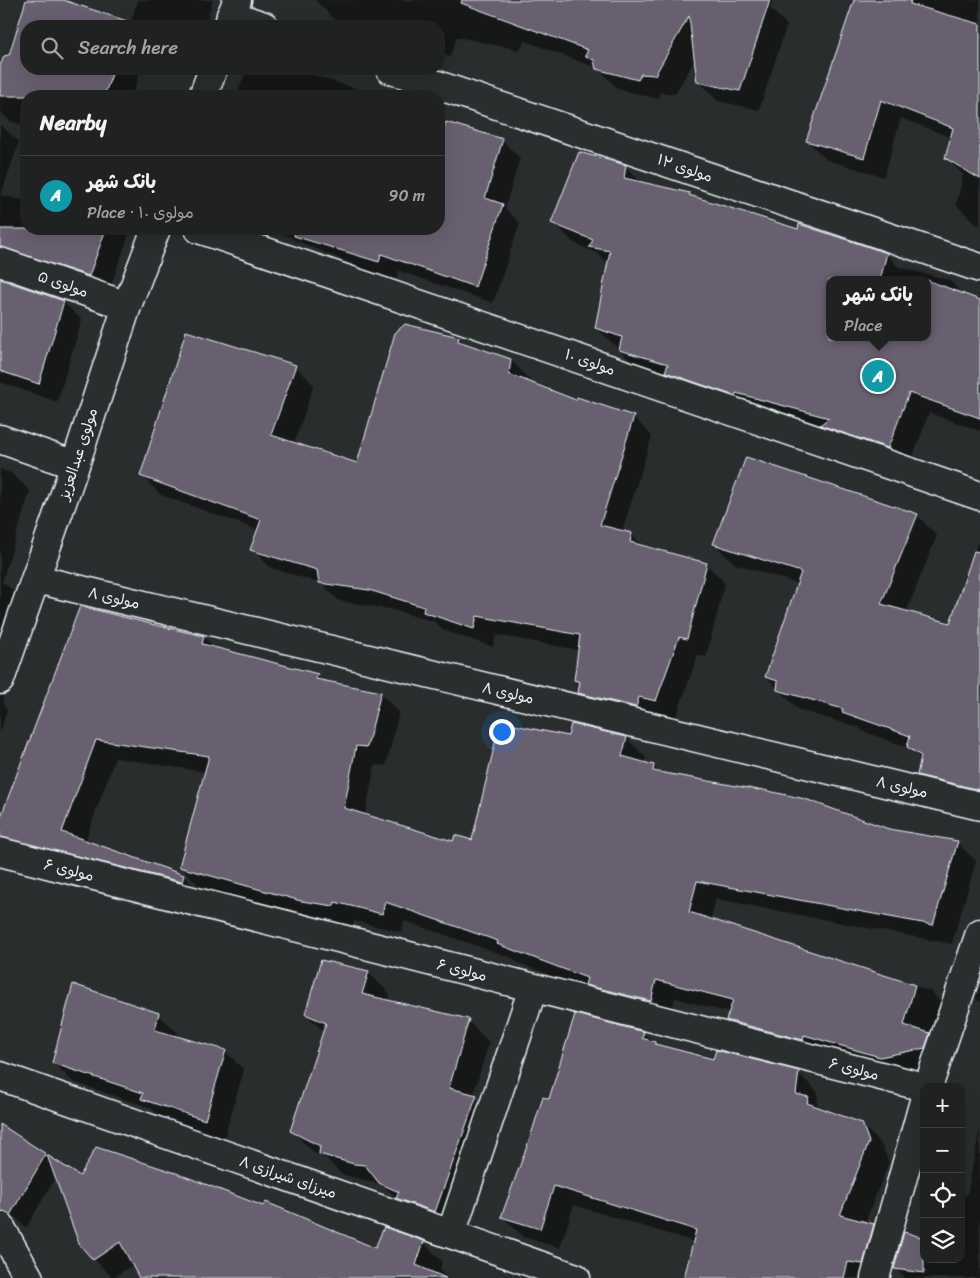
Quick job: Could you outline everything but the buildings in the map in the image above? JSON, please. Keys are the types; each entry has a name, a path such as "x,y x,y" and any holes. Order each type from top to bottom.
{"street":[{"path":"232,14 248,20"},
{"path":"205,90 211,75"},
{"name":"مولوی ۱۲","path":"408,75 980,268"},
{"name":"مولوی عبدالعزیز","path":"0,680 76,465 127,306 154,235"},
{"name":"مولوی ۱۰","path":"217,235 980,496"},
{"name":"مولوی ۵","path":"0,262 127,306"},
{"path":"0,439 76,465"},
{"name":"مولوی ۸","path":"36,579 980,806"},
{"name":"مولوی ۶","path":"0,852 920,1086"},
{"path":"929,1083 980,933"},
{"path":"450,1234 533,988"},
{"name":"میرزای شیرازی ۸","path":"0,1076 576,1278"},
{"path":"877,1277 920,1116"},
{"path":"0,1226 29,1278"}],"place":[{"name":"بانک شهر","path":"878,376"}]}
